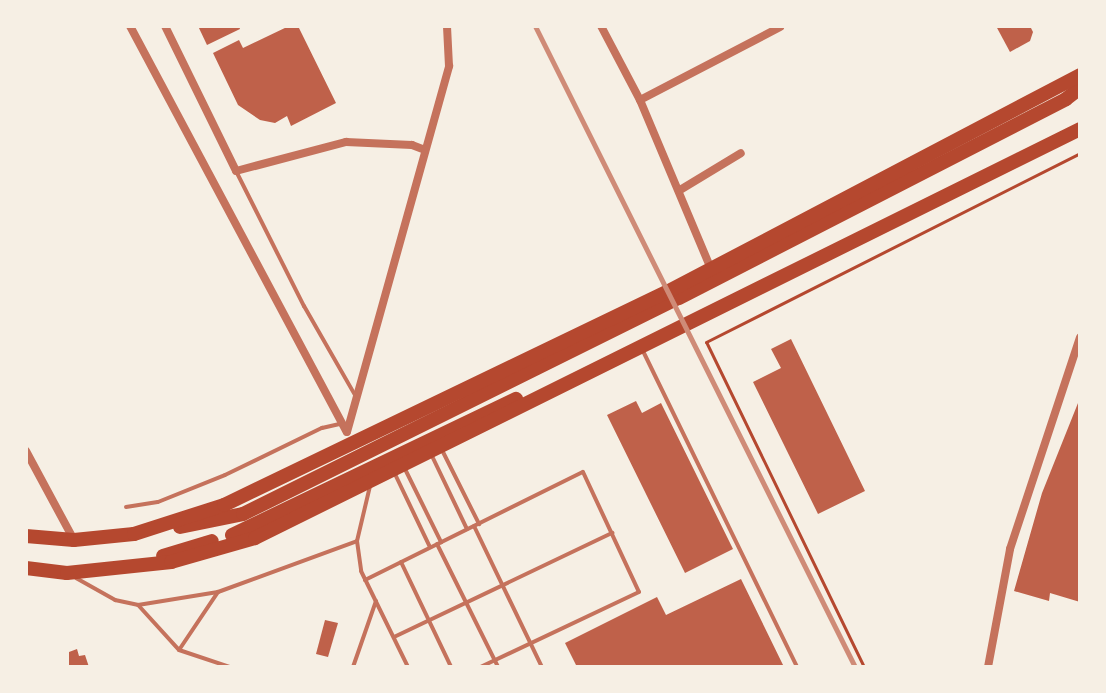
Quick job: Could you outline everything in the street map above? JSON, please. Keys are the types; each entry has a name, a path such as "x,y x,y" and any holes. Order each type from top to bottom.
{"highway":[{"path":"144,531 224,505 663,300 711,269 1080,75"},
{"path":"26,536 74,540 190,526 243,514 1066,99 1080,88"},
{"path":"26,568 67,573 141,566 171,562 255,538 642,348 676,325 1049,137 1080,118"},
{"path":"141,566 182,549 245,532 1080,129"},
{"path":"663,300 676,325"}],"street":[{"path":"130,26 345,428"},
{"path":"165,26 236,171 346,142 412,145 425,150"},
{"path":"340,452 449,66 447,26"},
{"path":"601,26 640,100 711,269"},
{"path":"640,100 780,27"},
{"path":"680,190 741,153"},
{"path":"988,667 1010,549 1080,337"},
{"path":"26,451 74,540"}],"lane":[{"path":"236,171 304,306 357,397"},
{"path":"642,348 797,667"},
{"path":"126,507 158,502 225,475 322,428 345,428"},
{"path":"435,449 476,525 542,667"},
{"path":"435,449 467,529"},
{"path":"398,468 439,543 498,667"},
{"path":"398,468 430,548"},
{"path":"365,580 583,472 639,592 480,667"},
{"path":"371,481 357,541 365,580 408,667"},
{"path":"394,637 612,533"},
{"path":"67,573 115,600 138,605 218,592 357,541"},
{"path":"401,562 451,667"},
{"path":"179,650 218,592"},
{"path":"353,667 376,601"},
{"path":"138,605 179,650 230,667"}],"path":[{"path":"864,667 706,342 1080,153"}],"building":[{"path":"198,26 239,26 240,29 207,45"},
{"path":"289,26 298,26 336,103 291,126 287,116 275,123 260,120 238,105 213,53 239,40 243,48"},
{"path":"996,26 1030,26 1033,32 1030,41 1010,52"},
{"path":"791,339 865,491 818,514 753,382 781,368 771,349"},
{"path":"1080,398 1080,602 1050,593 1049,601 1014,591 1042,493"},
{"path":"636,401 642,413 661,403 733,549 685,573 607,415"},
{"path":"741,579 784,667 577,667 565,643 657,597 666,615"},
{"path":"325,620 338,623 328,657 316,654"},
{"path":"77,649 79,656 85,655 89,667 69,667 69,652"}],"railway":[{"path":"535,26 855,667"}]}
